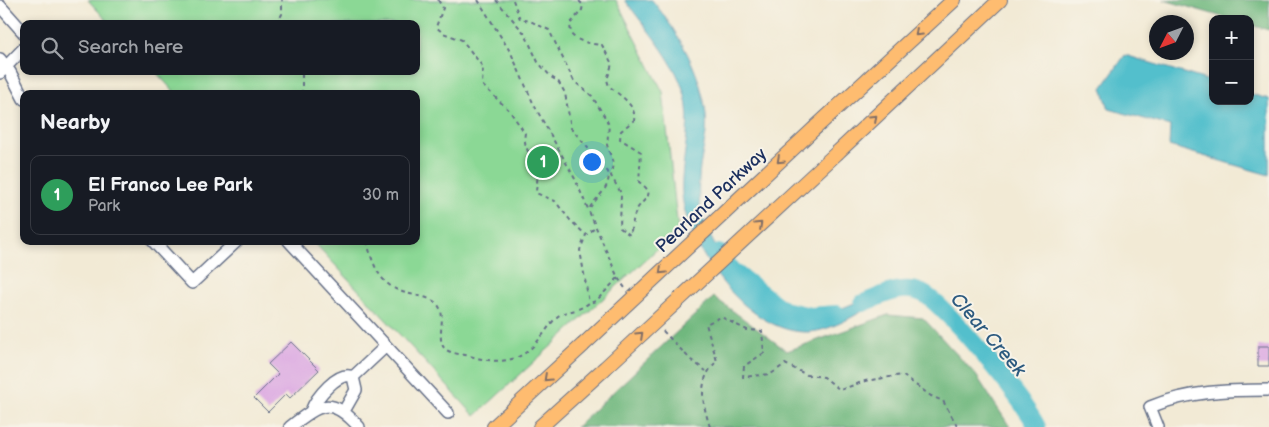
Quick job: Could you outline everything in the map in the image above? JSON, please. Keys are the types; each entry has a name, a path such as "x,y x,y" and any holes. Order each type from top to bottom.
{"main road":[{"name":"Pearland Parkway","path":"494,427 954,0"},
{"path":"540,427 1000,0"}],"street":[{"path":"0,6 20,29"},
{"path":"20,51 2,66 20,93"},
{"path":"157,245 192,284 233,245"},
{"path":"293,245 448,413"},
{"path":"311,410 315,399 342,376 353,377 386,346"},
{"path":"344,411 356,390 353,377"},
{"path":"1158,427 1150,407 1167,400 1201,392 1269,390"},
{"path":"290,427 311,410 328,406 337,407 344,411 359,427"}],"path":[{"path":"279,20 282,14 282,0"},
{"path":"438,0 443,8 436,26 443,33 462,40 483,67 482,85 509,110 525,133 524,140 538,178 536,193 555,201 570,220 586,235"},
{"path":"369,245 372,264 386,283 406,294 424,297 438,306 443,318 442,342 444,348 451,353 460,352 498,362 530,351 558,316 580,310 589,303 596,301 618,278 575,179 534,104 511,53 478,0"},
{"path":"496,0 525,34 538,62 558,81 565,93 571,128 608,172 609,177 604,192 588,211"},
{"path":"513,0 520,19 530,21 549,30 574,81 592,96 609,125 607,145 613,163 611,176 621,193 620,228 630,235 636,210 648,199 646,187 639,182 641,152 622,143 620,139 621,131 634,120 634,113 625,99 609,86 607,80 612,64 602,44 588,43 574,38 570,34 570,24 582,10 582,5 578,0"},
{"path":"302,75 302,90"},
{"path":"589,303 580,250 586,235 595,228"},
{"path":"710,427 702,403 703,389 706,371 717,361 706,324 721,317 747,330 762,331 764,353 744,366 743,377 771,374 784,364 807,375 824,377 840,390 865,381 902,375 930,396 943,400 958,427"}],"green space":[{"path":"88,0 616,0 663,92 678,230 475,416 317,245 420,245 420,90 172,90 159,75 420,75 420,20 106,20"},
{"path":"1164,0 1269,0 1269,30 1254,26 1254,15 1216,15"},
{"path":"714,297 787,351 888,315 923,318 976,375 1010,427 576,427"}],"water":[{"path":"625,0 652,0 679,39 694,69 704,99 707,123 699,172 699,201 708,230 716,247 739,281 753,296 769,308 785,316 802,319 821,316 885,291 884,299 828,328 808,332 786,329 764,319 743,303 724,284 708,262 695,239 686,216 682,194 688,117 684,92 666,56"},
{"path":"1125,55 1209,81 1209,105 1254,105 1254,95 1269,99 1269,175 1169,146 1170,126 1109,109 1102,88"}],"building":[{"path":"291,342 319,370 290,398 286,394 268,412 254,398 278,374 268,364"},
{"path":"1258,346 1269,346 1269,366 1258,366"}],"waterway":[{"name":"Clear Creek","path":"719,253 731,270 783,310 811,316 837,314"},
{"name":"Clear Creek","path":"863,303 899,290 922,293 948,315 984,355 1017,397 1037,427"}],"place":[{"name":"El Franco Lee Park","path":"543,162"}]}
